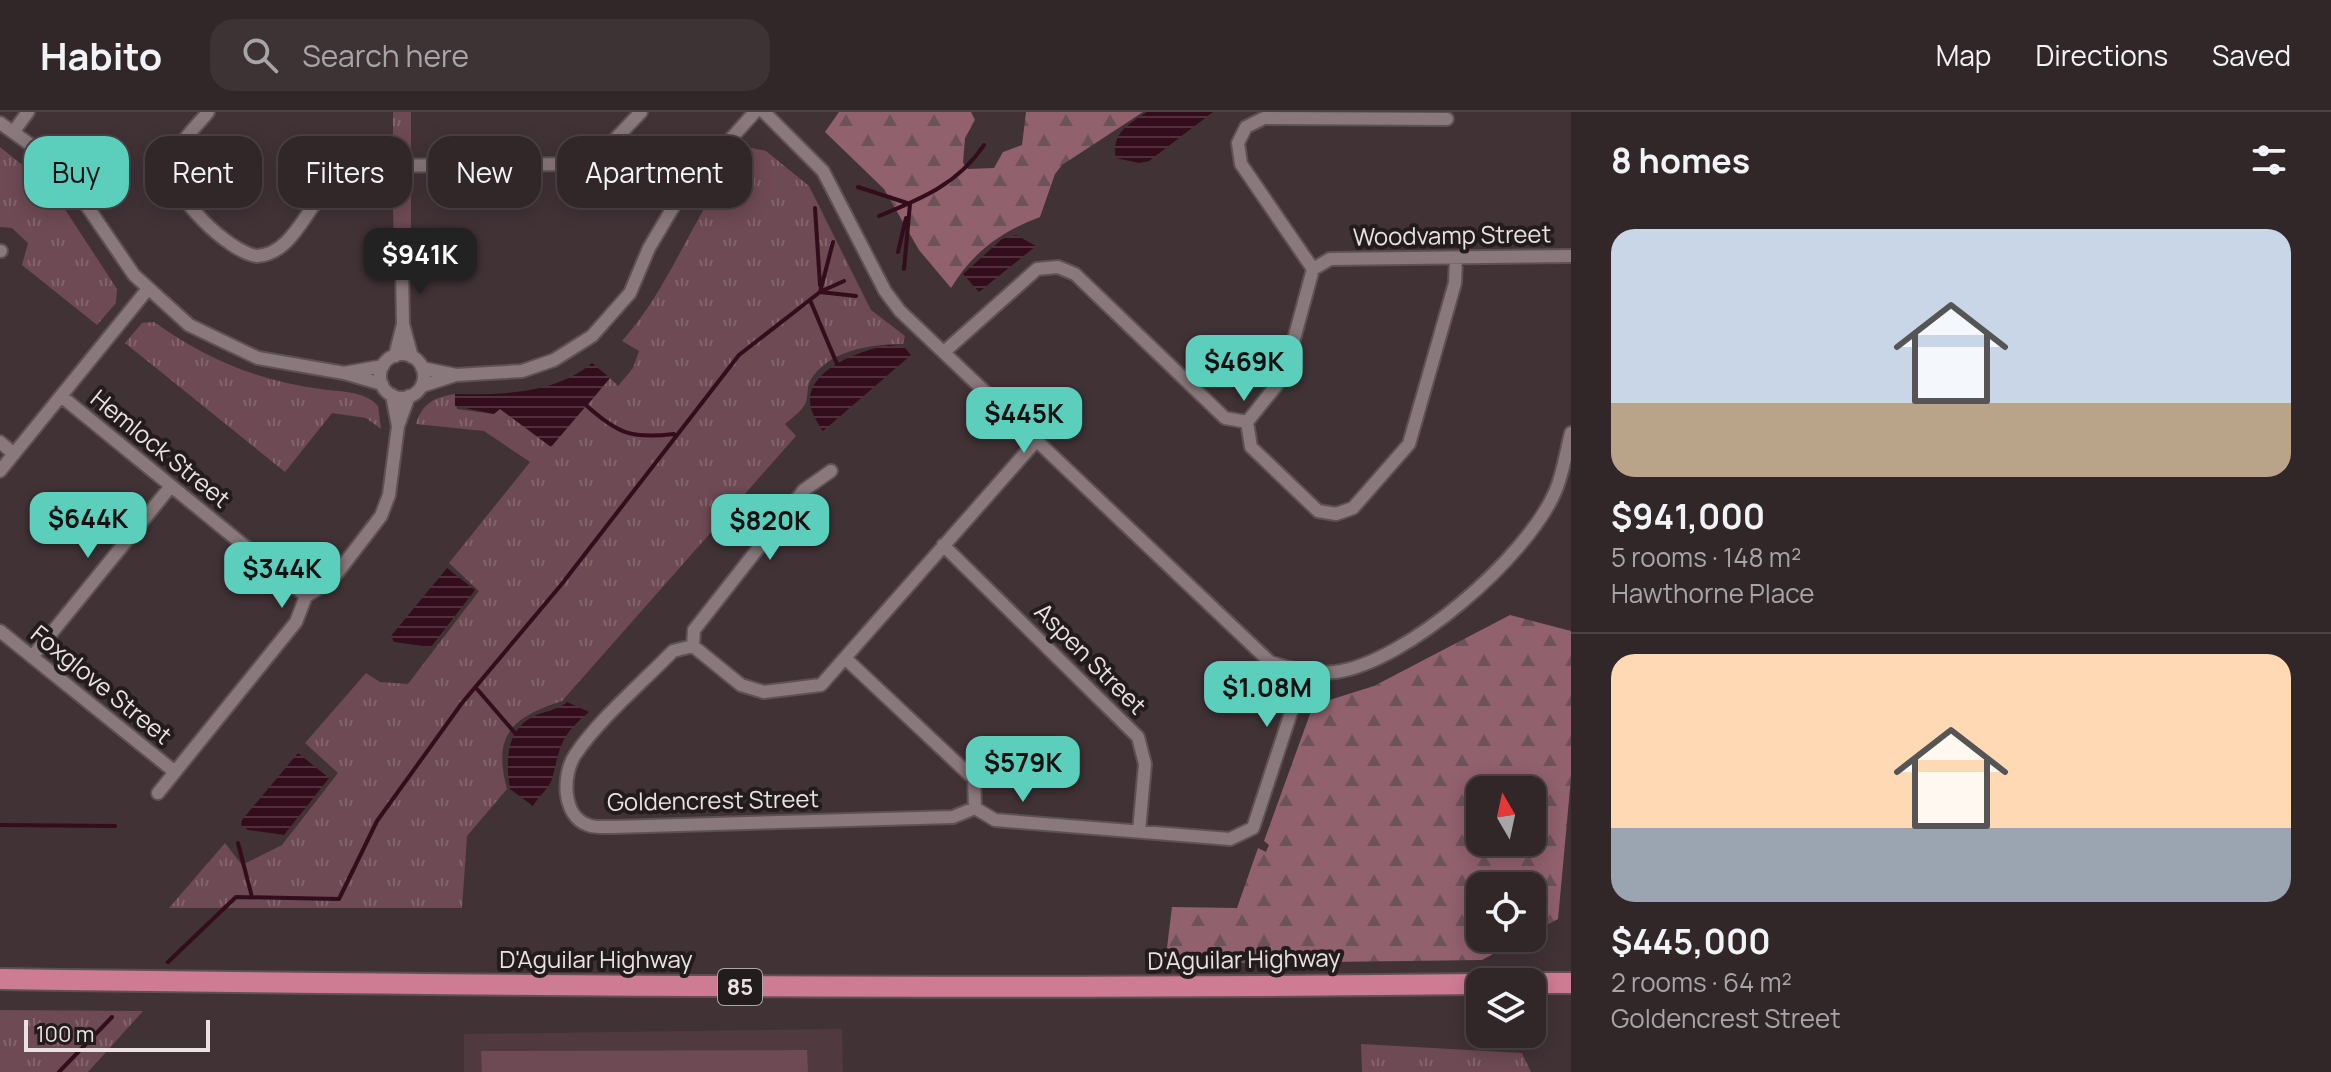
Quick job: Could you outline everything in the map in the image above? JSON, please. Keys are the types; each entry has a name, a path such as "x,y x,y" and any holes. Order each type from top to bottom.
{"highway":[{"name":"D'Aguilar Highway","path":"0,979 608,987 1157,988 1466,984"},
{"path":"1546,983 1571,983"}],"street":[{"path":"14,131 28,112"},
{"path":"208,112 174,157 173,178 190,205 211,227 241,251 257,256 280,249 333,179 347,169 365,166 574,164 601,154 641,112"},
{"path":"422,368 434,368 456,375 502,375 540,367 592,336 630,293 649,248 681,194 700,169 755,112"},
{"path":"764,112 818,164 885,291 900,311 1270,662 1304,673 1334,673 1363,666 1442,619 1537,525 1556,491 1571,433"},
{"path":"1447,119 1264,118 1246,127 1238,143 1241,164 1313,269 1284,376 1247,422 1251,447 1318,511 1336,514 1353,508 1409,444 1455,283 1456,258"},
{"path":"0,123 50,157 67,175 113,246 147,290 189,325 232,348 283,364 344,373 382,384 392,395 409,396 422,386 456,375"},
{"name":"Woodvamp Street","path":"1313,269 1330,259 1571,256"},
{"path":"944,352 1037,269 1058,267 1075,274 1225,418 1247,422"},
{"path":"402,268 403,324 412,357 422,368 422,386"},
{"path":"0,471 147,290"},
{"path":"344,373 383,366 395,356 403,324"},
{"path":"395,356 412,357"},
{"path":"382,384 383,366"},
{"name":"Foxglove Street","path":"392,395 398,426"},
{"name":"Hemlock Street","path":"61,396 306,596"},
{"name":"Foxglove Street","path":"158,793 296,622 306,596 331,581 381,516 389,495 398,426 409,396"},
{"path":"831,471 804,490 694,630 693,646 741,685 764,692 821,685 1036,441"},
{"path":"0,442 14,454"},
{"path":"32,657 171,486"},
{"name":"Aspen Street","path":"943,545 1138,737 1145,764 1139,831"},
{"name":"Foxglove Street","path":"0,631 175,772"},
{"name":"Goldencrest Street","path":"693,646 673,651 574,756 567,783 570,809 588,825 953,817 975,808"},
{"path":"845,658 974,779 975,808 995,820 1230,839 1253,828 1304,673"}],"shaded area":[{"path":"1147,112 1213,112 1149,161 1139,163 1116,158 1116,142 1122,130"},
{"path":"1016,235 1036,246 979,292 963,274 1002,239"},
{"path":"889,345 904,347 911,355 823,431 811,408 811,395 816,383 836,364"},
{"path":"592,363 610,378 551,447 500,409 494,414 455,406 455,394 509,393 545,387 578,373"},
{"path":"447,568 475,590 431,647 394,642 391,636"},
{"path":"567,702 589,712 567,735 551,782 533,806 510,789 509,749 523,723"},
{"path":"298,753 329,778 284,835 248,830 241,825 242,820"},
{"path":"842,1029 843,1072 464,1072 464,1034"}],"green space":[{"path":"393,112 411,112 411,136 393,136"},
{"path":"839,112 971,112 975,120 965,138 963,163 968,169 994,168 1003,152 1022,145 1026,112 1143,112 1062,165 1055,174 1040,217 1012,229 989,245 969,264 951,288 919,250 884,189 825,132"},
{"path":"0,147 24,166 24,208 64,208 117,289 116,303 97,325 22,265 28,243 12,228 0,227"},
{"path":"752,148 766,151 809,186 871,310 905,336 903,344 877,345 850,351 826,363 809,383 805,405 785,424 796,436 562,701 531,714 510,730 502,754 507,789 467,836 462,908 169,908 225,843 242,865 282,845 338,773 305,743 366,673 380,682 408,684 479,591 449,563 530,462 484,431 416,424 425,407 441,397 455,394 457,409 493,414 500,409 587,406 610,378 618,386 633,368 639,351 622,341 656,294 705,208 752,208"},
{"path":"393,208 411,208 411,243 394,242"},
{"path":"154,322 212,357 253,374 366,397 378,406 381,429 366,418 332,413 285,472 125,343 142,323"},
{"path":"1510,615 1571,631 1571,778 1558,919 1546,925 1546,872 1466,872 1466,952 1497,952 1482,960 1165,964 1172,907 1237,908 1258,848 1266,852 1269,845 1264,841 1310,714 1323,702 1374,686"},
{"path":"0,1010 143,1011 88,1072 0,1072"},
{"path":"1361,1044 1522,1053 1531,1072 1362,1072"},
{"path":"807,1050 808,1072 482,1072 481,1051"}],"waterway":[{"path":"879,216 938,189 963,170 984,145"},
{"path":"858,187 907,203"},
{"path":"904,269 910,204"},
{"path":"815,208 820,285"},
{"path":"898,252 906,218"},
{"path":"168,962 236,897 339,899 377,821 462,703 561,585 739,355 820,292 833,242"},
{"path":"822,291 844,281"},
{"path":"820,292 856,296"},
{"path":"810,300 837,364"},
{"path":"587,406 608,423 626,432 647,436 674,434"},
{"path":"477,689 515,733"},
{"path":"0,825 115,826"},
{"path":"238,843 252,897"},
{"path":"59,1072 112,1017"}]}
